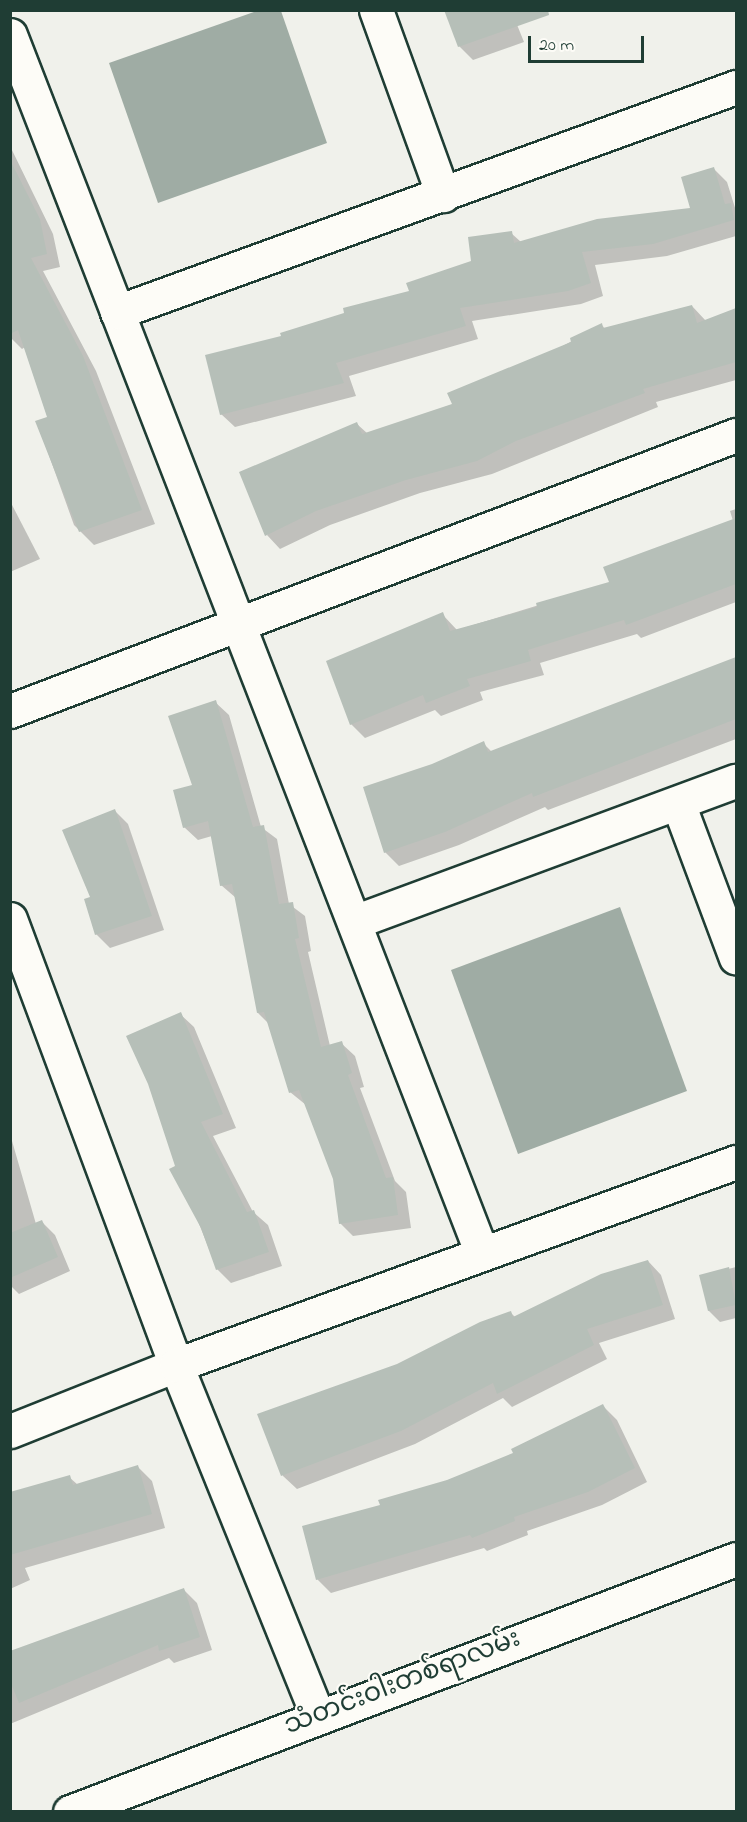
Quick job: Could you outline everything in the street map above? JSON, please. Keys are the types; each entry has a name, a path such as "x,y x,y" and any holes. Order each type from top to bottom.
{"street":[{"path":"376,10 443,195"},
{"path":"10,35 482,1254"},
{"path":"117,312 736,87"},
{"path":"10,711 736,435"},
{"path":"354,922 736,781"},
{"path":"678,803 736,958"},
{"path":"10,919 176,1365 318,1716"},
{"path":"10,1431 176,1365 736,1162"},
{"name":"သံတင်းဝါးတစ်ရာလမ်း","path":"69,1812 736,1559"}],"shaded area":[{"path":"257,11 281,11 327,143 158,203 109,63"},
{"path":"620,907 687,1091 518,1154 451,970"}],"building":[{"path":"444,10 548,10 549,15 458,47"},
{"path":"10,160 40,219 47,254 31,258 83,356 142,510 79,532 35,421 47,417 18,330 10,334"},
{"path":"714,167 725,204 731,203 734,220 653,244 582,252 591,283 568,291 460,308 466,326 336,363 344,383 220,415 205,355 281,336 280,333 344,313 343,308 409,291 406,283 471,261 468,237 512,231 514,243 597,219 690,208 681,177"},
{"path":"692,305 697,323 736,308 736,362 643,389 645,393 516,441 477,461 406,480 316,511 265,536 239,472 357,422 362,434 452,404 447,393 571,342 570,338 602,323 603,328"},
{"path":"736,518 736,584 626,625 624,620 528,650 531,661 467,679 470,686 426,703 423,695 350,725 326,661 443,612 450,631 537,607 536,603 609,582 603,567"},
{"path":"736,657 736,719 533,797 532,793 445,832 384,853 363,787 432,764 484,741 488,752"},
{"path":"216,700 253,827 264,825 279,904 293,902 299,938 295,939 321,1047 342,1041 352,1073 348,1075 386,1178 393,1177 398,1215 339,1224 333,1179 299,1090 289,1093 264,1012 257,1013 232,884 220,886 208,821 183,828 173,790 192,785 168,716"},
{"path":"115,809 152,916 95,935 84,899 90,897 62,830"},
{"path":"181,1012 223,1114 201,1122 247,1212 254,1210 269,1252 216,1270 201,1228 169,1169 175,1166 148,1084 126,1036"},
{"path":"42,1220 58,1257 10,1278 10,1233"},
{"path":"648,1260 663,1305 587,1329 594,1345 497,1394 493,1383 401,1431 281,1476 257,1414 397,1364 480,1322 511,1311 513,1317 601,1274"},
{"path":"729,1267 736,1305 708,1311 699,1275"},
{"path":"603,1404 635,1468 588,1492 514,1517 515,1521 472,1538 470,1535 316,1580 302,1526 380,1505 378,1500 447,1480 513,1453 511,1449"},
{"path":"138,1465 152,1514 10,1555 10,1492 70,1475 73,1485"},
{"path":"184,1588 200,1637 159,1651 158,1645 19,1703 10,1681 10,1651"}]}
